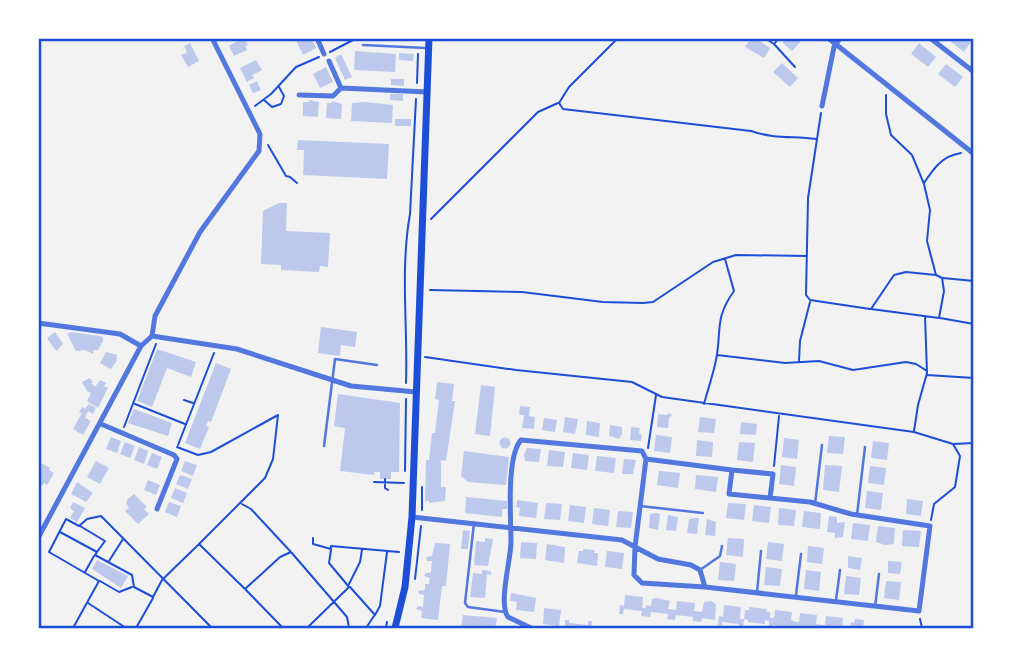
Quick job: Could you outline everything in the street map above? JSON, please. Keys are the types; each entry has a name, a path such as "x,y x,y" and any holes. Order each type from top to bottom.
{"main road":[{"path":"395,628 405,587 414,483 429,38"}],"street":[{"path":"154,337 155,316 200,232 259,151 261,142 260,134 212,38"},
{"path":"317,38 324,54"},
{"path":"828,38 971,152"},
{"path":"822,106 835,45 840,38"},
{"path":"930,38 974,72"},
{"path":"328,61 341,88"},
{"path":"299,95 333,96 341,88 427,92"},
{"path":"38,323 120,334 141,346"},
{"path":"39,537 141,346 154,337 237,349 351,386 416,393"},
{"path":"101,424 174,455 177,459 157,509"},
{"path":"531,628 508,617 505,612 511,542 509,513 515,450 522,440 642,451 646,458 634,575 642,583 705,587 756,595 919,611 930,526 857,515 815,504 729,494 732,470"},
{"path":"646,458 773,474 770,498"},
{"path":"412,517 622,540 657,559 691,565 700,570 705,587"}],"lane":[{"path":"363,45 429,48"},
{"path":"324,446 335,359 377,365"},
{"path":"815,504 822,445"},
{"path":"857,515 865,447"},
{"path":"640,506 703,513"},
{"path":"474,523 465,603 468,607 505,612"},
{"path":"700,570 720,555 722,546"},
{"path":"756,595 761,551"},
{"path":"795,599 801,554"},
{"path":"836,603 840,570"},
{"path":"875,607 879,574"}],"path":[{"path":"248,110 264,100 296,66 358,38"},
{"path":"428,222 538,112 559,103 569,87 618,38"},
{"path":"765,38 795,67"},
{"path":"774,44 779,38"},
{"path":"405,470 407,349 404,312 418,48"},
{"path":"264,100 272,107 281,104 284,96 278,86"},
{"path":"889,88 886,94 886,114 891,135 912,155 924,184 930,210 927,241 936,275"},
{"path":"559,103 563,109 619,117 751,131 769,137 796,136 816,139"},
{"path":"822,106 807,210 806,295 810,300 974,324"},
{"path":"261,142 271,149 286,176 297,183"},
{"path":"924,184 938,163 951,154 971,152"},
{"path":"425,289 522,292 603,302 643,303 653,302 701,268 725,258 807,256"},
{"path":"704,404 717,355 719,319 723,307 734,291 725,258"},
{"path":"871,309 894,275 906,272 974,281"},
{"path":"939,318 944,291 942,278"},
{"path":"799,362 800,341 810,300"},
{"path":"914,432 927,373 925,316"},
{"path":"121,434 156,345 154,337"},
{"path":"174,455 215,345"},
{"path":"717,355 785,363 819,361 853,370 906,362 916,364 927,373 974,378"},
{"path":"424,357 632,382 662,397 914,432 953,444 974,443"},
{"path":"646,458 656,394"},
{"path":"184,400 194,404"},
{"path":"133,404 186,424"},
{"path":"136,628 163,580 265,478 273,459 278,415 211,452 198,455 177,447"},
{"path":"773,474 779,415"},
{"path":"930,526 934,504 955,487 960,456 953,444"},
{"path":"385,481 388,490"},
{"path":"374,482 414,483"},
{"path":"240,503 251,509 334,601 347,617 349,628"},
{"path":"79,526 87,519 101,516 212,628"},
{"path":"85,573 105,541 66,519 49,552 85,573 119,592 134,587 153,597"},
{"path":"60,532 132,575 134,587"},
{"path":"39,537 54,543"},
{"path":"313,538 313,544 319,548 331,549"},
{"path":"109,562 123,539"},
{"path":"199,544 283,628"},
{"path":"374,615 329,563 331,546 409,552"},
{"path":"307,628 349,586 363,549"},
{"path":"245,589 280,557 291,552"},
{"path":"366,628 380,606 387,552"},
{"path":"73,628 99,581"},
{"path":"87,602 125,628"},
{"path":"919,611 922,628"},
{"path":"386,628 389,617"}],"building":[{"path":"295,38 311,38 316,48 303,55"},
{"path":"751,38 770,48 764,58 745,47"},
{"path":"787,38 804,38 792,51 783,43"},
{"path":"946,38 967,38 971,42 964,52"},
{"path":"245,39 247,50 234,56 229,46"},
{"path":"190,43 199,61 188,67 181,55 187,53 184,46"},
{"path":"919,43 936,57 928,67 911,54"},
{"path":"355,51 396,54 395,72 354,70"},
{"path":"399,53 414,54 413,61 399,60"},
{"path":"341,54 352,77 345,80 335,58"},
{"path":"256,60 262,70 252,75 254,78 247,82 240,68"},
{"path":"782,63 798,78 790,87 773,72"},
{"path":"946,64 963,77 955,87 938,74"},
{"path":"326,67 333,82 320,88 313,74"},
{"path":"391,79 404,79 404,86 391,85"},
{"path":"257,81 261,90 253,93 249,85"},
{"path":"390,94 403,94 403,101 390,100"},
{"path":"332,101 342,104 341,119 326,118 327,103"},
{"path":"303,102 319,102 318,117 303,116"},
{"path":"352,103 393,105 392,123 351,121"},
{"path":"395,119 411,119 411,126 395,126"},
{"path":"298,140 389,144 387,179 303,175 304,150 297,150"},
{"path":"279,203 287,203 286,231 330,233 328,267 320,266 319,272 281,270 281,265 261,264 263,211"},
{"path":"321,327 357,332 355,347 341,345 340,356 318,353"},
{"path":"55,332 63,344 56,351 47,338"},
{"path":"71,332 100,336 103,341 98,350 93,350 93,354 85,350 76,351 67,334"},
{"path":"157,349 196,362 191,377 167,368 152,407 137,401"},
{"path":"106,352 117,355 111,369 100,363"},
{"path":"216,363 231,369 211,422 208,421 206,426 209,427 200,449 185,443"},
{"path":"90,378 95,387 100,380 106,383 104,386 108,388 98,408 87,401 91,393 82,382"},
{"path":"437,382 454,384 452,401 455,401 446,461 441,460 441,487 446,487 445,501 429,503 425,501 426,460 429,460 432,433 435,433 439,400 435,399"},
{"path":"481,385 495,387 490,436 475,434"},
{"path":"338,394 400,403 399,472 391,472 391,479 380,479 380,472 374,472 374,475 340,471 345,428 334,426"},
{"path":"89,404 96,408 93,414 88,411 85,418 91,421 83,435 73,429 82,413 79,412 82,407 85,409"},
{"path":"520,406 530,407 529,416 535,417 534,429 522,428 524,415 519,415"},
{"path":"134,409 172,423 168,436 128,423"},
{"path":"658,414 672,415 668,428 657,427"},
{"path":"565,417 578,419 575,434 563,432"},
{"path":"700,417 716,419 714,433 698,432"},
{"path":"544,418 557,420 555,432 542,430"},
{"path":"587,421 600,423 599,437 586,435"},
{"path":"741,422 757,424 756,435 740,434"},
{"path":"610,425 622,427 619,439 609,436"},
{"path":"631,427 640,428 641,441 630,440"},
{"path":"656,435 672,437 670,453 654,451"},
{"path":"829,436 845,437 843,454 827,453"},
{"path":"111,437 121,441 117,453 106,449"},
{"path":"505,437 511,443 505,449 499,443"},
{"path":"784,438 799,440 797,459 782,457"},
{"path":"697,440 713,442 712,457 696,456"},
{"path":"873,441 889,443 887,460 871,458"},
{"path":"125,442 135,446 130,458 120,454"},
{"path":"739,442 755,443 753,462 737,460"},
{"path":"139,447 148,451 144,464 134,460"},
{"path":"527,448 541,449 539,462 525,461"},
{"path":"549,450 565,452 563,467 547,466"},
{"path":"464,451 509,457 506,485 468,482 461,476"},
{"path":"152,453 162,457 157,469 147,465"},
{"path":"573,453 589,455 587,470 571,468"},
{"path":"597,456 616,458 614,473 595,471"},
{"path":"624,459 636,460 633,474 622,474"},
{"path":"96,461 109,468 100,484 87,477"},
{"path":"185,461 197,465 193,476 181,471"},
{"path":"41,463 54,473 47,485 44,483 42,486 38,484 38,468"},
{"path":"781,465 796,467 794,486 779,484"},
{"path":"825,465 842,466 839,492 823,490"},
{"path":"870,466 886,468 884,485 868,483"},
{"path":"659,471 680,473 678,488 657,485"},
{"path":"180,475 192,479 188,489 176,484"},
{"path":"696,475 718,477 716,492 695,489"},
{"path":"148,480 160,485 156,495 144,490"},
{"path":"77,482 93,493 86,502 71,494"},
{"path":"175,488 187,493 183,503 171,498"},
{"path":"867,491 883,493 881,510 865,508"},
{"path":"134,494 147,507 144,509 149,514 138,524 125,511 129,508 127,500"},
{"path":"466,497 507,501 507,509 502,509 502,517 465,513"},
{"path":"907,499 923,501 921,516 906,514"},
{"path":"517,500 538,503 536,518 519,516"},
{"path":"73,502 85,508 77,522 70,518 74,511 70,508"},
{"path":"169,502 181,506 177,517 165,512"},
{"path":"546,503 562,504 560,520 544,519"},
{"path":"728,503 746,504 744,520 726,518"},
{"path":"570,505 586,507 584,523 568,521"},
{"path":"754,505 771,507 769,523 752,521"},
{"path":"594,508 610,510 608,526 592,524"},
{"path":"779,508 796,510 794,526 778,525"},
{"path":"618,511 633,512 631,528 616,527"},
{"path":"804,511 821,513 820,529 802,527"},
{"path":"650,514 660,514 658,530 649,528"},
{"path":"668,515 678,517 676,531 666,530"},
{"path":"829,516 837,517 837,523 845,522 843,537 835,538 835,533 827,532"},
{"path":"699,518 697,534 687,533 689,519"},
{"path":"707,519 716,522 715,536 705,535"},
{"path":"853,523 870,525 868,541 851,539"},
{"path":"878,526 895,528 894,544 876,542"},
{"path":"463,530 470,531 468,549 461,549"},
{"path":"903,530 921,531 919,547 902,546"},
{"path":"485,538 493,539 488,566 474,565 476,541 485,542"},
{"path":"728,538 744,539 743,557 726,555"},
{"path":"521,542 537,543 536,559 520,558"},
{"path":"768,542 784,544 782,561 766,559"},
{"path":"435,543 450,544 446,586 442,586 438,620 421,618 422,611 416,609 418,606 423,607 424,595 418,591 425,590 425,584 429,584 430,578 424,576 431,573 432,561 427,561 426,557 432,556"},
{"path":"547,544 565,547 564,563 545,560"},
{"path":"808,546 824,548 822,564 807,562"},
{"path":"595,550 594,553 598,553 597,566 577,563 579,551"},
{"path":"607,551 624,553 622,569 605,567"},
{"path":"848,556 862,558 860,570 848,568"},
{"path":"97,560 128,576 121,588 92,569"},
{"path":"888,561 902,562 900,574 888,573"},
{"path":"720,562 736,564 734,581 718,580"},
{"path":"766,567 782,569 780,586 764,585"},
{"path":"482,570 491,571 491,575 487,574 485,598 470,597 473,573 482,574"},
{"path":"806,570 821,572 819,591 804,589"},
{"path":"846,576 861,578 859,595 844,594"},
{"path":"886,581 901,582 899,600 884,598"},
{"path":"511,593 536,598 534,612 516,610 517,602 510,601"},
{"path":"625,595 643,597 642,608 651,606 652,599 656,598 670,601 668,609 676,610 677,601 695,603 694,611 702,612 704,602 711,601 716,604 715,620 702,618 701,622 693,621 693,617 676,615 675,620 667,619 668,614 651,612 650,617 641,616 642,611 624,609 623,614 619,614 620,605 624,606"},
{"path":"724,605 741,607 740,619 744,619 743,628 739,628 739,624 731,623 722,622 722,626 718,625 719,616 723,617"},
{"path":"749,607 767,609 770,618 774,618 775,610 792,612 791,620 795,622 799,622 800,613 817,615 816,624 821,625 825,625 826,616 843,618 842,628 790,628 773,625 769,628 769,621 765,620 765,624 744,619 745,610 749,610"},
{"path":"544,608 561,610 559,626 543,624"},
{"path":"463,615 497,618 495,628 461,628"},
{"path":"855,619 864,620 863,628 850,628"},
{"path":"565,620 588,625 588,621 592,621 591,628 565,628"}]}
